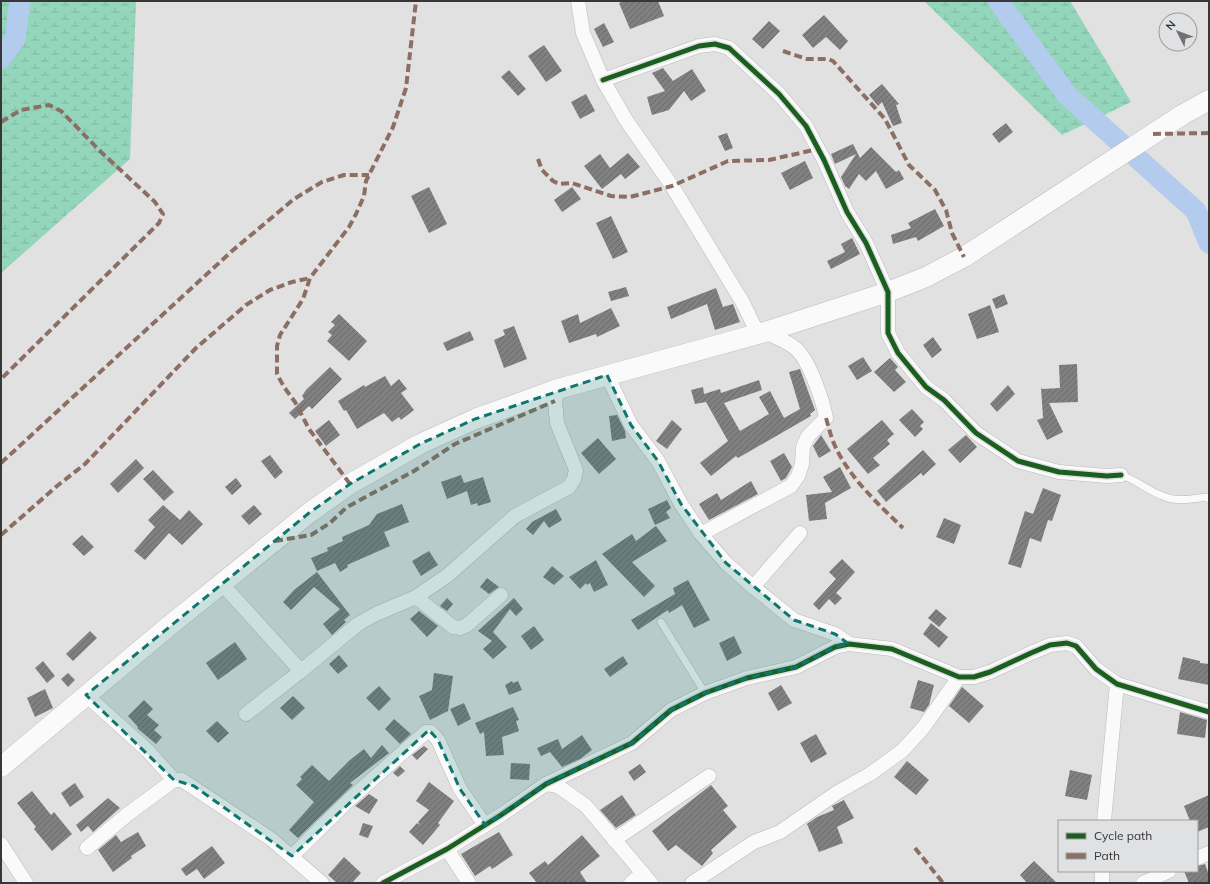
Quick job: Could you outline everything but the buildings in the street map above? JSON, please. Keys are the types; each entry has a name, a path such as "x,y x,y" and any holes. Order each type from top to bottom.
{"main road":[{"path":"1,766 309,513 350,484 420,444 475,419 558,389 762,333 888,292 926,277 964,256 1209,100"}],"street":[{"path":"578,1 583,33 603,80 626,120 680,199 762,333 794,347 799,352 815,384 826,418 808,436 803,447 802,464 798,476 791,486 701,534"},
{"path":"603,80 699,46 715,44 729,48 779,94 806,126 824,160 847,212 866,243 888,292 888,333 898,353 926,387 944,400 976,433 1018,461 1059,472 1121,475"},
{"path":"607,375 631,425 658,461 681,504 701,534 726,563 794,620 835,634 849,644"},
{"path":"246,714 358,624 376,614 416,597 448,575 515,516 568,487 574,479 576,470 557,423 555,400 558,389"},
{"path":"753,587 800,533"},
{"path":"222,584 301,671"},
{"path":"416,597 453,627 460,628 467,625 501,595"},
{"path":"383,883 446,849 546,784 632,743 671,710 705,693 747,678 796,667 835,647 849,644 892,649 959,677 974,677 990,672 1031,652 1050,645 1067,643 1076,646 1096,669 1117,684 1209,712"},
{"path":"692,883 754,842 780,832 838,792 870,774 902,751 923,728 959,677"},
{"path":"1104,820 1117,684"},
{"path":"86,695 148,751 174,780"},
{"path":"292,856 349,800 426,732 431,732 438,740 460,789 485,825"},
{"path":"614,840 709,776"},
{"path":"87,848 128,814 174,780 182,780 194,786 292,856 322,883"},
{"path":"546,784 558,786 586,806 647,878 631,883"},
{"path":"1,844 26,883"},
{"path":"446,849 469,883"},
{"path":"1198,858 1209,853"},
{"path":"1102,872 1102,883"},
{"path":"1143,883 1167,872"}],"lane":[{"path":"1121,475 1133,479 1163,497 1182,500 1206,497 1209,499"},
{"path":"661,622 705,693"}],"highlighted area":[{"path":"607,375 631,425 658,461 681,504 726,563 794,620 835,634 849,644 835,647 796,667 747,678 705,693 671,710 632,743 546,784 485,825 460,789 438,740 429,730 292,856 194,786 174,780 86,695 309,513 350,484 420,444 475,419"}],"green space":[{"path":"1,1 136,1 130,159 1,273"},
{"path":"924,1 1070,1 1131,102 1062,135"}],"waterway":[{"path":"1,58 15,39 20,1"},
{"path":"998,1 1067,95 1196,211 1209,243"}],"marked path":[{"path":"350,484 309,429 295,402 277,374 277,346 280,335 303,299 310,278 349,227 356,214 364,196 366,181 393,127 406,88 416,1"},
{"path":"783,51 807,59 828,59 833,61 885,119 909,165 935,190 946,210 952,233 964,257"},
{"path":"1,122 21,110 49,105 61,111 101,152 155,202 163,214 159,223 1,379"},
{"path":"1153,134 1209,133"},
{"path":"538,159 542,170 553,181 559,184 572,183 611,196 630,197 672,186 728,161 769,160 818,149"},
{"path":"1,463 232,251 294,199 322,182 344,175 369,175"},
{"path":"1,535 57,486 85,464 196,348 246,305 270,290 292,282 310,278"},
{"path":"275,541 311,535 330,523 347,507 414,471 455,444 555,401"},
{"path":"826,418 834,444 849,470 866,491 903,528"},
{"path":"915,848 943,883"}],"cycle path":[{"path":"603,80 699,46 715,44 729,48 779,94 806,126 824,160 847,212 866,243 888,292 888,333 898,353 926,387 944,400 976,433 1018,461 1059,472 1107,476 1121,475"},
{"path":"383,883 447,849 501,815 546,784 632,743 671,710 705,693 747,678 796,667 835,647 849,644 892,649 959,677 974,677 990,672 1050,645 1067,643 1076,646 1096,669 1117,684 1209,712"}]}
